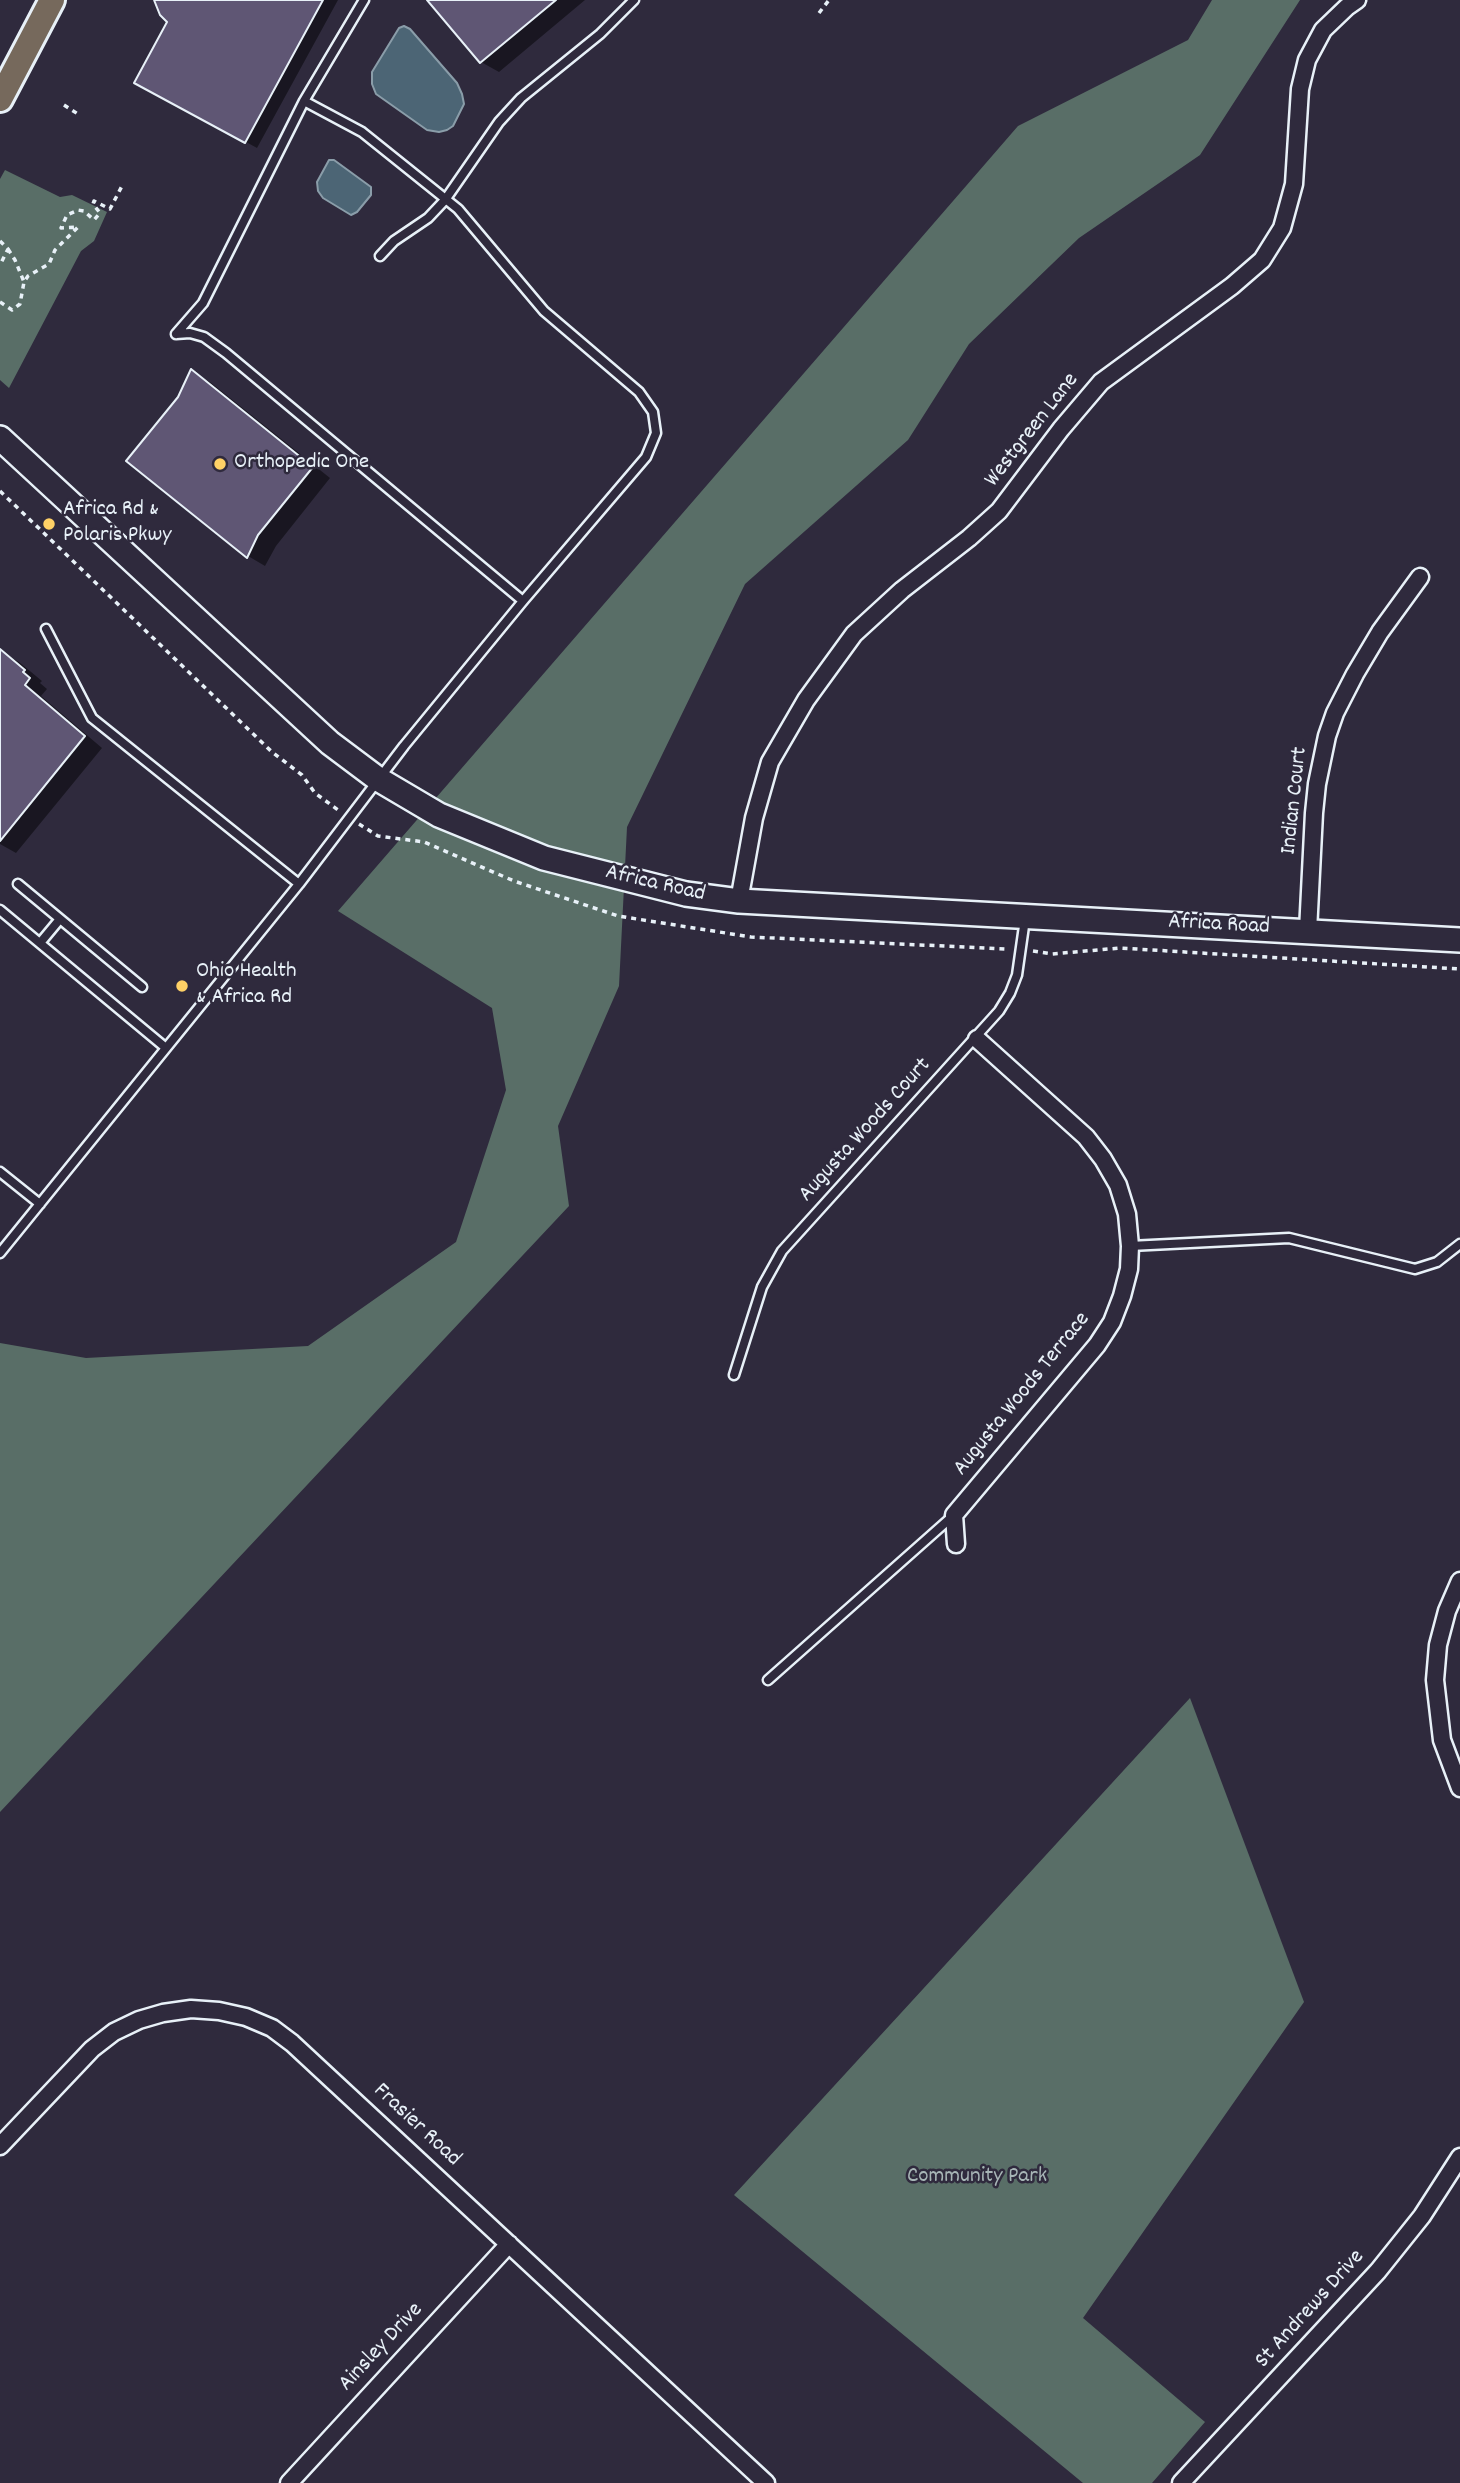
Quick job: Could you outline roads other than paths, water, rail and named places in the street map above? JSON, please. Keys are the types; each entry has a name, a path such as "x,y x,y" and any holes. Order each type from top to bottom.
{"main road":[{"path":"0,99 52,0"}],"street":[{"name":"Westgreen Lane","path":"739,901 754,818 770,762 806,700 854,634 902,590 999,511 1061,429 1101,382 1232,286 1262,260 1282,228 1294,184 1300,89 1307,60 1323,30 1357,0"},
{"name":"Africa Road","path":"0,438 330,743 378,779 439,815 544,858 686,894 739,901 1460,940"},
{"name":"Indian Court","path":"1308,931 1314,813 1326,736 1355,674 1380,632 1420,577"},
{"name":"Augusta Woods Terrace","path":"954,1515 1097,1345 1112,1322 1129,1269 1130,1246 1124,1205 1118,1185 1103,1159 1086,1137 977,1038"},
{"path":"954,1515 956,1544"},
{"path":"1460,1581 1447,1611 1438,1645 1435,1680 1442,1740 1460,1788"},
{"name":"Frasier Road","path":"0,2146 74,2066 114,2032 139,2020 191,2009 246,2017 272,2028 292,2043 766,2483"},
{"name":"St Andrews Drive","path":"1181,2483 1378,2271 1422,2216 1460,2157"},
{"name":"Ainsley Drive","path":"289,2483 509,2244"}],"lane":[{"path":"363,0 304,101 203,303 176,334 190,333 204,337 226,353 523,601"},
{"path":"380,256 394,241 428,219 445,200 499,122 521,98 600,34 634,0"},
{"path":"0,1253 299,884 378,779 523,601 646,457 656,433 653,412 639,392 544,311 458,209 362,132 304,101"},
{"path":"46,629 93,718 299,884"},
{"path":"18,884 142,987"},
{"path":"0,910 166,1048"},
{"name":"Augusta Woods Court","path":"734,1375 762,1287 782,1251 999,1011 1017,975 1026,916"},
{"path":"40,943 60,919"},
{"path":"0,1172 40,1204"},
{"path":"1130,1246 1289,1237 1415,1269 1437,1262 1460,1244"},
{"path":"768,1681 954,1515"}],"water":[{"path":"404,26 410,29 457,83 462,94 464,104 453,126 447,130 427,130 376,94 372,84 372,72 399,28"},
{"path":"329,160 334,160 371,187 371,195 357,212 351,215 323,198 318,191 317,182"}],"place":[{"name":"Orthopedic One","path":"220,464"},
{"name":"Africa Rd & Polaris Pkwy","path":"49,524"},
{"name":"Ohio Health & Africa Rd","path":"182,986"}],"park label":[{"name":"Community Park","path":"977,2178"}]}
